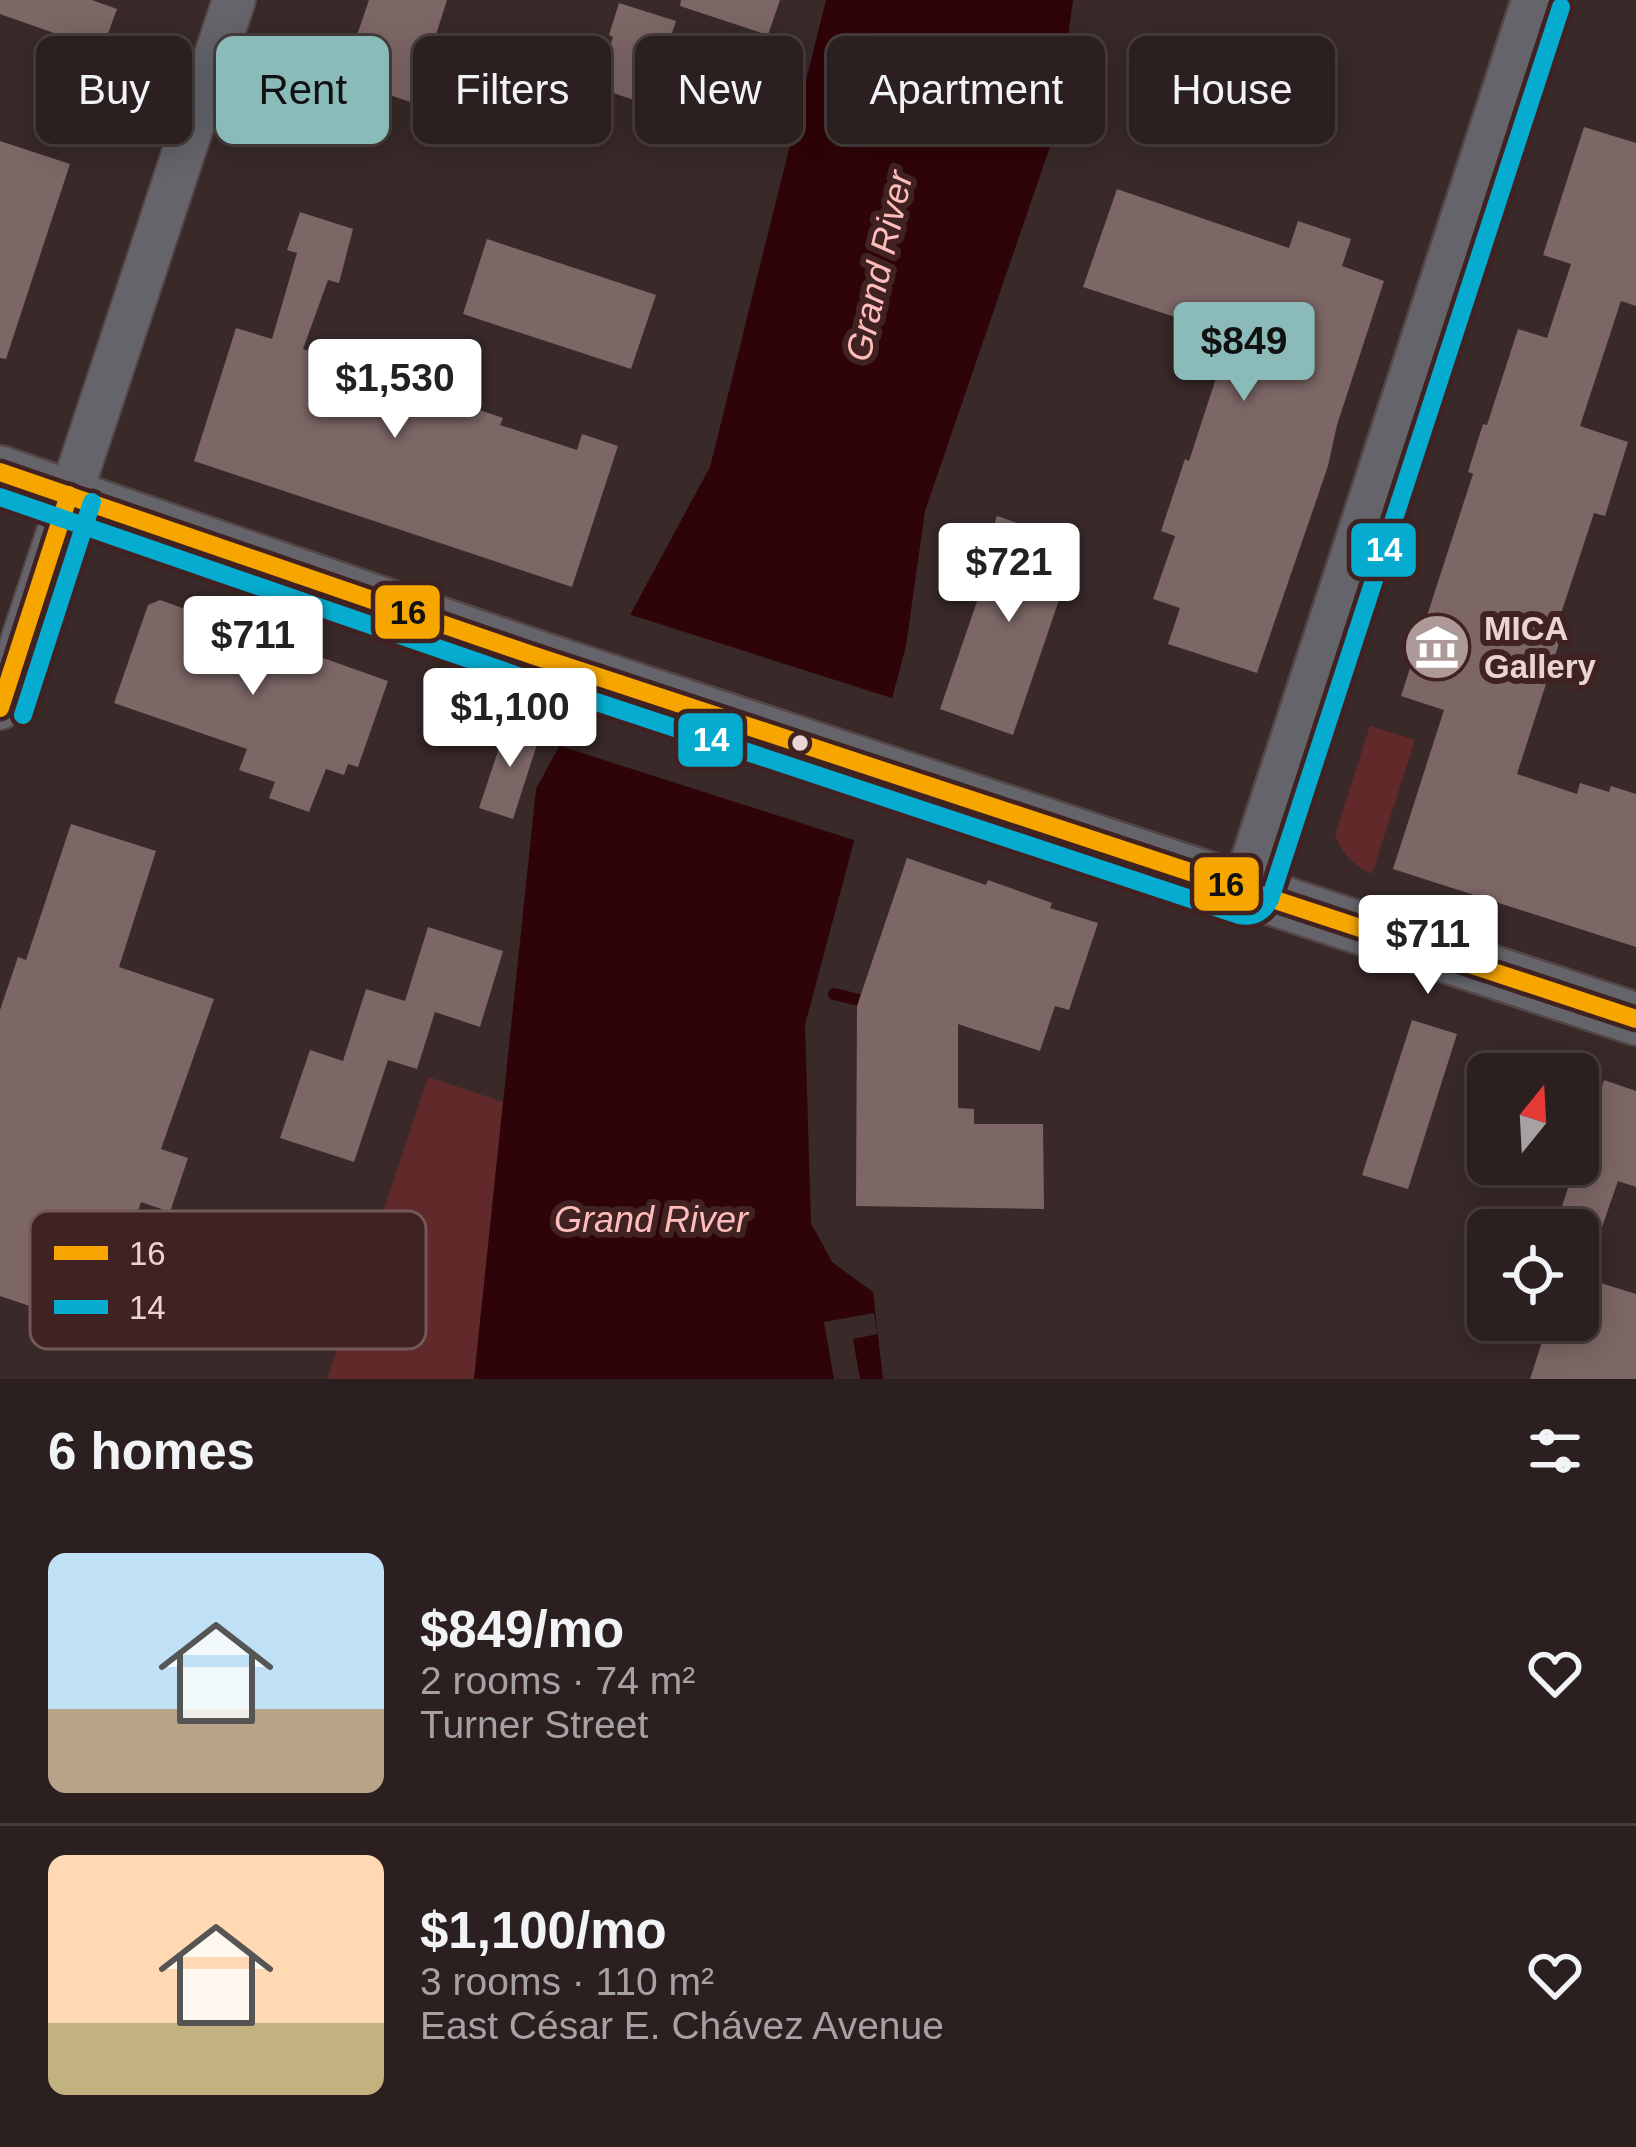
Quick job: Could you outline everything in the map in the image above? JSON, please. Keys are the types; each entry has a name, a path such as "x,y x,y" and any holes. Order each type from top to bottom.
{"street":[{"path":"0,708 234,0"},
{"path":"1247,892 1538,0"},
{"path":"0,472 535,656 1636,1019"}],"shaded area":[{"path":"1370,726 1415,740 1372,874 1349,858 1335,835"},
{"path":"428,1077 503,1102 474,1379 327,1379 337,1349 426,1349 426,1211 383,1211"}],"water":[{"name":"Grand River","path":"826,0 1073,0 1068,36 827,36 827,144 1051,144 925,511 906,646 805,1025 811,1223 832,1262 873,1292 883,1379 474,1379 536,789 710,467 790,144 803,144 803,93"}],"pier":[{"path":"625,613 898,700 860,842 554,744"},
{"path":"874,1313 878,1334 853,1339 860,1379 834,1379 824,1322"}],"building":[{"path":"0,0 92,0 117,9 107,36 62,36 0,14"},
{"path":"369,0 447,0 436,36 413,36 413,103 389,95 389,36 357,36"},
{"path":"681,0 780,0 768,35 680,6"},
{"path":"619,3 676,21 671,36 635,36 635,100 611,92 613,37 609,35"},
{"path":"1584,127 1636,143 1636,306 1621,301 1580,426 1628,442 1605,516 1594,513 1557,626 1564,628 1517,774 1577,794 1580,783 1636,794 1636,947 1393,869 1444,710 1401,696 1473,474 1468,472 1483,424 1487,425 1518,329 1547,338 1571,264 1543,255"},
{"path":"0,141 70,164 6,359 0,358"},
{"path":"1117,189 1289,248 1298,221 1351,239 1342,266 1384,281 1328,466 1257,673 1168,644 1180,608 1153,599 1175,536 1161,531 1230,335 1083,287"},
{"path":"300,212 353,229 339,283 328,280 303,349 503,418 500,425 577,450 582,434 618,446 572,587 194,461 236,328 272,339 297,253 287,250"},
{"path":"487,239 656,295 631,369 463,314"},
{"path":"997,516 1078,544 1013,735 940,709 993,555 985,552"},
{"path":"160,600 388,681 358,767 348,764 344,775 326,769 309,812 269,798 275,782 239,770 247,749 114,703 148,605"},
{"path":"508,721 541,732 513,819 479,808"},
{"path":"71,824 156,851 119,967 214,999 161,1149 188,1158 170,1211 141,1202 138,1211 30,1211 30,1306 0,1296 0,1010 18,957 26,960"},
{"path":"907,858 986,885 988,880 1098,923 1069,1010 1055,1006 1040,1051 958,1024 958,1108 974,1109 974,1124 1043,1124 1044,1209 856,1206 857,1006"},
{"path":"428,927 503,951 480,1027 435,1012 417,1069 388,1060 354,1162 280,1138 310,1050 343,1061 366,989 405,1001"},
{"path":"1412,1020 1457,1034 1408,1189 1362,1175"},
{"path":"1604,1080 1636,1091 1636,1187 1618,1181 1601,1230 1599,1209 1561,1209 1569,1185 1599,1185 1599,1096"},
{"path":"1599,1283 1636,1294 1636,1379 1530,1379 1542,1341 1599,1341"}],"waterway":[{"path":"834,994 859,1000"}],"transit line":[{"name":"14","path":"0,497 527,679 1239,915 1253,915 1270,899 1561,7"},
{"name":"16","path":"0,472 535,656 1636,1019"},
{"name":"16","path":"0,708 69,495"},
{"name":"14","path":"23,715 92,502"}],"place":[{"name":"MICA Gallery","path":"1437,647"}]}
